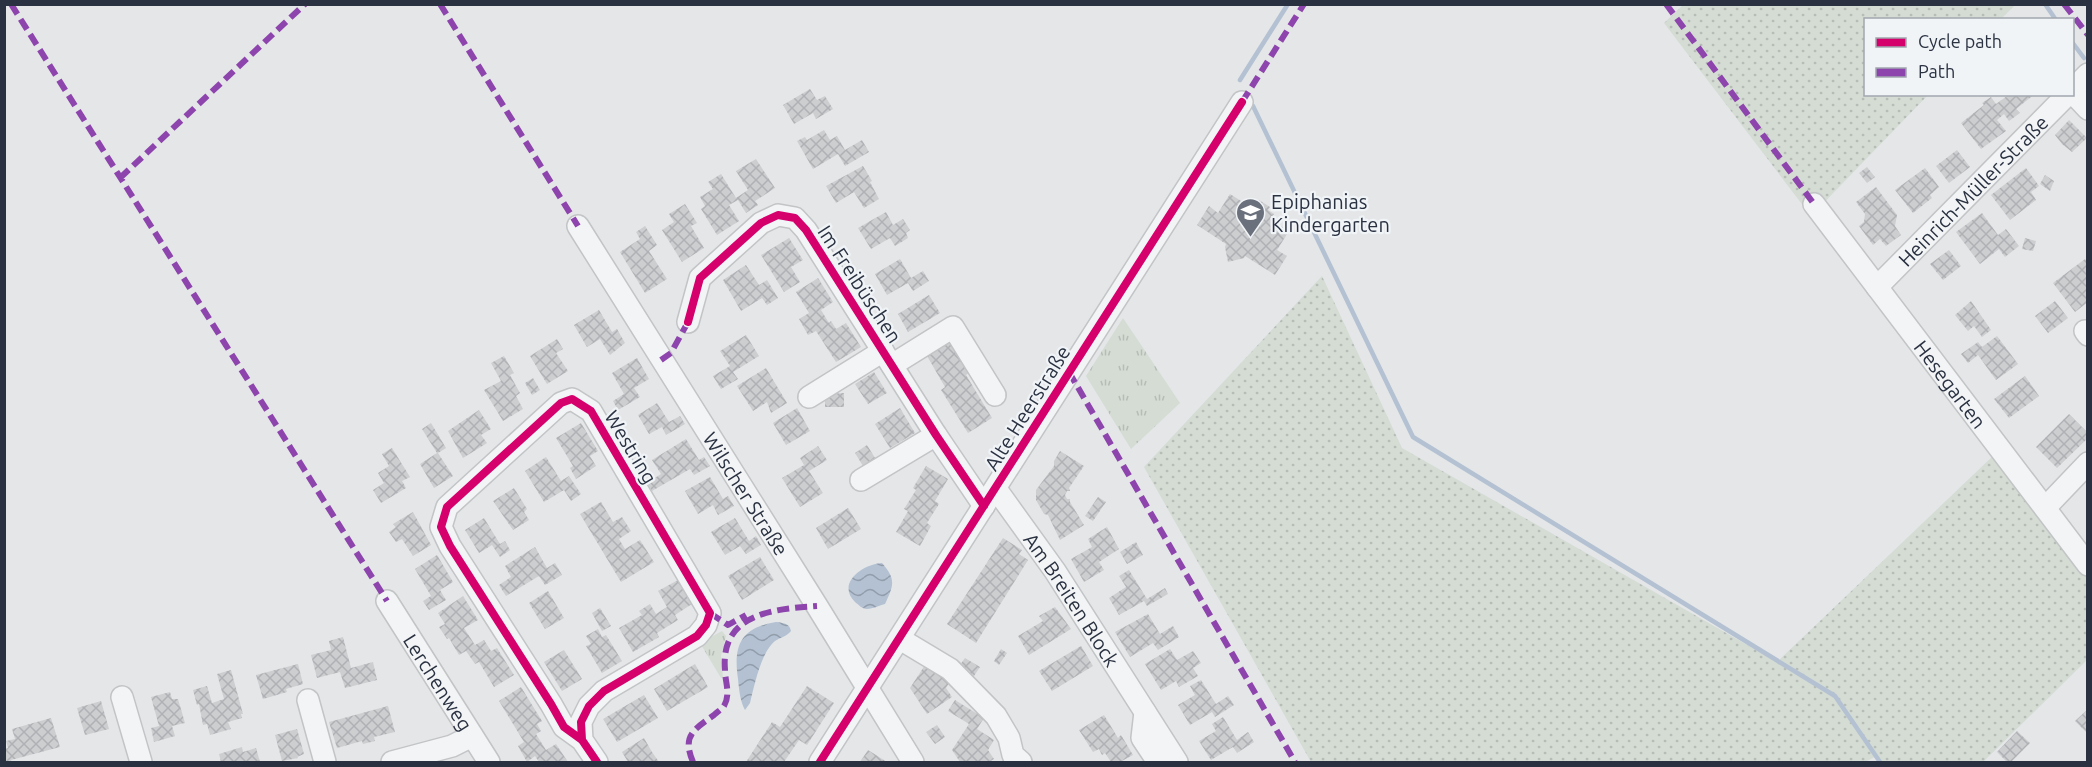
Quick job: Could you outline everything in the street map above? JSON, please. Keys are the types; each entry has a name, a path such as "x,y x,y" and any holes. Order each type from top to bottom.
{"street":[{"path":"2074,90 2088,74"},
{"path":"2074,92 2088,109"},
{"name":"Heinrich-Müller-Straße","path":"1877,286 2066,96"},
{"name":"Alte Heerstraße","path":"820,762 1242,102"},
{"name":"Hesegarten","path":"1814,204 2088,565"},
{"name":"Im Freibüschen","path":"688,322 700,278 761,223 778,215 795,218 806,230 936,435 990,497"},
{"name":"Wilscher Straße","path":"578,226 914,762"},
{"path":"888,358 953,327 995,395"},
{"name":"Im Freibüschen","path":"809,397 888,358"},
{"name":"Westring","path":"589,706 604,691 697,636 710,613 591,411 572,399 561,403 447,507 441,527 450,546 564,728 582,740 597,762"},
{"path":"861,480 936,435"},
{"path":"2045,508 2088,464"},
{"name":"Am Breiten Block","path":"990,497 1055,571 1177,762"},
{"name":"Lerchenweg","path":"387,601 489,762"},
{"path":"900,639 950,669 958,677 996,716 1009,738 1013,755 1021,762"},
{"path":"122,697 141,762"},
{"path":"308,700 325,762"},
{"path":"551,704 568,707 589,706 581,722 582,740"},
{"path":"1145,712 1142,738 1158,762"},
{"path":"392,762 452,746 472,736"}],"green space":[{"path":"1683,5 2015,5 2002,18 1864,18 1864,96 1927,96 1811,216 1664,23"},
{"path":"1322,276 1402,448 1777,662 1994,455 2087,578 2087,660 1983,762 1879,762 1875,757 1865,762 1311,762 1144,467"},
{"path":"1123,318 1180,403 1131,449 1086,376"},
{"path":"722,631 726,636 721,656 723,678 721,678 700,643"}],"water":[{"path":"882,563 890,573 892,582 888,597 885,604 864,608 850,595 850,582 860,571"},
{"path":"784,623 791,631 770,646 759,670 750,703 745,710 738,683 739,648 747,634 764,625"}],"building":[{"path":"810,89 817,100 825,96 833,109 816,119 813,113 794,124 783,105"},
{"path":"2007,96 2032,96 2016,109 2020,113 2009,121 2004,114 1997,120 2006,131 1981,149 1961,123 1991,97 1996,104"},
{"path":"2069,120 2087,138 2072,152 2055,135"},
{"path":"824,130 830,140 837,136 845,150 862,140 869,152 845,166 838,154 813,169 797,141 805,137 807,140"},
{"path":"1957,150 1970,167 1949,183 1936,166"},
{"path":"756,159 775,188 755,201 758,205 746,213 738,200 729,205 739,221 717,235 701,209 705,206 700,197 713,189 708,182 721,174 736,198 748,190 736,171"},
{"path":"863,166 879,199 864,208 854,192 836,203 826,186"},
{"path":"1867,167 1875,177 1867,183 1859,173"},
{"path":"1925,168 1939,187 1930,195 1932,198 1913,213 1895,190"},
{"path":"2026,168 2039,186 2031,192 2036,200 2010,220 1991,195"},
{"path":"2045,175 2054,181 2050,191 2040,184"},
{"path":"1876,187 1897,215 1895,226 1901,235 1886,246 1880,239 1873,245 1859,226 1864,222 1865,214 1856,202"},
{"name":"Epiphanias Kindergarten","path":"1230,194 1249,206 1252,200 1257,203 1259,200 1270,207 1268,210 1274,214 1270,219 1289,231 1277,250 1287,256 1275,275 1245,256 1228,262 1226,244 1197,225 1209,206 1218,213"},
{"path":"685,204 697,223 691,226 704,248 682,262 662,230 674,222 669,214"},
{"path":"886,212 893,225 903,219 910,230 906,233 908,238 895,246 890,238 871,249 858,228"},
{"path":"1982,213 1998,235 2006,229 2019,246 2005,257 1999,249 1980,264 1956,232"},
{"path":"645,226 657,245 649,251 667,279 645,293 620,252 640,239 636,232"},
{"path":"789,238 803,260 791,267 800,282 784,292 761,255"},
{"path":"2025,238 2036,241 2033,251 2022,249"},
{"path":"1949,250 1961,266 1943,280 1930,264"},
{"path":"900,259 911,278 923,271 929,281 913,291 908,283 887,295 875,274"},
{"path":"2085,259 2088,262 2088,302 2075,312 2053,283"},
{"path":"746,265 759,285 767,280 778,298 767,305 762,298 741,311 723,280"},
{"path":"818,278 833,302 821,310 829,323 831,321 836,329 846,323 861,347 836,362 816,331 808,335 799,319 809,313 796,292"},
{"path":"929,295 940,313 908,332 898,314"},
{"path":"1971,301 1991,330 1982,337 1974,326 1968,331 1955,315"},
{"path":"2055,301 2068,318 2048,333 2035,316"},
{"path":"599,310 612,332 617,329 625,343 610,355 600,339 587,347 574,325"},
{"path":"950,333 973,370 966,375 992,418 968,433 941,390 945,387 923,349"},
{"path":"746,335 759,356 733,372 738,379 721,389 713,376 730,366 720,351"},
{"path":"1997,336 2018,364 1996,380 1978,355 1968,363 1961,354 1978,342 1982,347"},
{"path":"557,339 563,349 556,353 568,371 547,384 530,356"},
{"path":"504,356 514,373 510,375 520,393 516,396 523,409 503,421 484,390 501,381 491,363"},
{"path":"637,358 649,379 634,388 640,397 618,410 613,401 624,394 612,373"},
{"path":"766,368 787,403 771,413 767,402 753,411 737,386"},
{"path":"874,372 887,393 868,404 855,384"},
{"path":"2025,376 2039,396 2009,418 1994,399"},
{"path":"533,378 540,390 532,395 525,383"},
{"path":"844,393 844,407 825,407 825,394"},
{"path":"657,403 669,422 680,416 685,424 666,435 662,427 649,434 638,415"},
{"path":"797,408 810,431 786,445 773,423"},
{"path":"900,408 915,433 890,448 875,424"},
{"path":"479,410 491,429 481,435 487,443 463,458 448,431"},
{"path":"2069,414 2088,433 2088,438 2057,468 2036,447"},
{"path":"431,423 446,448 438,453 453,476 434,488 420,464 437,453 422,429"},
{"path":"581,423 598,451 590,456 596,466 576,479 570,468 573,466 556,438"},
{"path":"686,439 699,460 704,457 710,466 694,475 690,469 652,491 647,483 661,474 652,460"},
{"path":"867,445 875,458 863,466 855,453"},
{"path":"818,446 827,460 809,471 823,493 800,507 782,478 804,465 800,458"},
{"path":"392,448 410,477 402,481 406,488 381,503 373,490 384,483 378,473 389,466 382,454"},
{"path":"1060,451 1084,466 1069,488 1070,491 1067,491 1065,495 1067,499 1070,499 1084,525 1060,540 1048,515 1044,514 1036,500 1036,490 1054,466 1054,461"},
{"path":"546,457 561,481 569,476 581,494 571,501 564,490 544,502 525,471"},
{"path":"926,466 948,479 935,501 939,504 927,523 931,526 920,546 896,532 908,511 904,509 916,490 913,488"},
{"path":"710,477 723,499 728,496 734,506 718,515 713,505 698,514 685,491"},
{"path":"514,488 527,509 524,512 529,520 513,530 493,501"},
{"path":"1098,497 1106,502 1093,521 1085,516"},
{"path":"601,502 613,522 622,517 631,531 619,539 625,549 640,540 654,562 621,582 580,514"},
{"path":"848,508 861,529 828,549 816,528"},
{"path":"413,512 431,545 413,556 402,539 396,542 389,532 396,527 393,524"},
{"path":"484,518 500,544 505,541 510,550 500,557 492,545 479,553 465,530"},
{"path":"735,518 749,541 756,536 761,545 746,554 740,546 725,555 711,532"},
{"path":"1107,527 1119,549 1099,562 1104,570 1084,582 1071,559 1092,547 1088,539"},
{"path":"1003,538 1022,550 1019,554 1028,560 976,643 947,624"},
{"path":"1136,542 1143,555 1127,564 1120,552"},
{"path":"535,547 547,568 555,563 562,575 545,585 539,576 506,596 499,585 511,577 505,566"},
{"path":"437,555 453,582 440,590 446,600 429,610 423,601 431,596 415,569"},
{"path":"760,557 774,580 742,600 728,576"},
{"path":"1129,570 1147,599 1165,588 1168,594 1147,606 1144,601 1119,615 1109,598 1126,587 1119,576"},
{"path":"678,580 692,604 675,615 678,620 657,633 659,637 633,652 619,628 642,615 639,611 650,604 656,614 667,607 658,591"},
{"path":"548,591 564,618 545,629 529,603"},
{"path":"463,596 478,620 464,628 475,645 484,640 491,651 497,648 514,675 494,687 479,662 475,664 466,651 459,655 439,627 445,624 438,613"},
{"path":"1055,607 1071,629 1029,655 1018,636 1043,621 1039,616"},
{"path":"600,608 611,626 602,631 592,613"},
{"path":"1148,614 1160,634 1173,626 1179,637 1158,650 1153,643 1130,657 1115,632"},
{"path":"598,629 602,637 606,635 622,661 602,673 586,646 591,644 586,636"},
{"path":"343,637 351,668 373,662 377,680 345,688 340,672 317,678 311,655 331,650 329,641"},
{"path":"1081,646 1093,666 1052,691 1039,671"},
{"path":"1001,649 1007,653 999,665 994,661"},
{"path":"1170,649 1177,660 1193,651 1201,663 1193,668 1198,676 1179,687 1176,681 1161,690 1145,664"},
{"path":"564,650 582,679 562,691 544,662"},
{"path":"965,658 980,667 972,679 957,669"},
{"path":"927,662 952,678 946,688 952,697 927,714 910,688"},
{"path":"298,664 303,684 286,689 287,692 263,699 256,675"},
{"path":"695,664 708,687 667,711 654,689"},
{"path":"231,670 243,714 241,714 242,718 228,722 231,729 210,735 207,724 203,725 199,704 197,705 193,690 207,686 212,703 224,699 217,674"},
{"path":"1201,680 1216,704 1228,696 1234,705 1215,717 1212,712 1190,725 1178,705 1195,695 1190,686"},
{"path":"807,686 834,703 807,745 799,740 784,762 746,762 772,722 780,727"},
{"path":"521,687 542,721 537,724 541,731 536,734 546,750 556,744 568,762 539,762 535,756 527,762 518,746 524,742 499,701"},
{"path":"170,692 172,699 178,699 185,723 172,726 175,736 154,742 151,728 159,726 151,697"},
{"path":"644,695 658,718 617,742 603,719"},
{"path":"955,700 984,718 977,729 994,740 988,750 994,759 989,762 960,762 952,750 969,724 948,711"},
{"path":"101,701 109,729 85,735 77,708"},
{"path":"388,706 395,732 374,737 375,741 363,744 362,741 337,748 329,722"},
{"path":"2088,709 2088,734 2075,721"},
{"path":"1104,715 1118,738 1121,735 1133,755 1120,762 1111,762 1105,753 1102,755 1099,749 1093,752 1079,730"},
{"path":"1223,717 1237,740 1248,732 1254,742 1237,753 1233,747 1211,760 1199,741 1216,731 1212,724"},
{"path":"51,718 60,747 11,760 12,762 4,762 4,749 8,748 6,741 15,739 12,729"},
{"path":"937,725 945,737 935,744 926,732"},
{"path":"297,729 304,754 298,758 282,761 275,735"},
{"path":"2017,731 2030,743 2011,762 2007,762 1997,752"},
{"path":"644,738 659,762 628,762 622,752"},
{"path":"242,747 243,752 256,748 260,762 221,762 219,754"},
{"path":"868,750 887,762 860,762"}],"waterway":[{"path":"1240,80 1288,4"},
{"path":"2045,4 2055,18"},
{"path":"2074,45 2084,58"},
{"path":"1253,106 1413,437 1835,696 1880,762"}],"marked path":[{"path":"11,4 387,601"},
{"path":"120,178 305,4"},
{"path":"440,4 578,226"},
{"path":"1242,102 1304,4"},
{"path":"1666,4 1814,204"},
{"path":"2064,4 2088,35"},
{"path":"661,360 671,353 688,322"},
{"path":"1069,372 1295,762"},
{"path":"693,762 689,746 692,734 726,702 726,651 731,636 741,625 753,618 784,609 817,606"},
{"path":"710,613 728,625 746,615"}],"cycle path":[{"path":"820,762 1242,102"},
{"path":"688,322 700,278 761,223 778,215 795,218 806,230 936,435 984,506"},
{"path":"582,740 581,722 589,706 604,691 697,636 706,625 710,613 591,411 572,399 561,403 447,507 441,527 450,546 564,727 582,740 597,762"}],"place":[{"name":"Epiphanias Kindergarten","path":"1250,238"}]}
